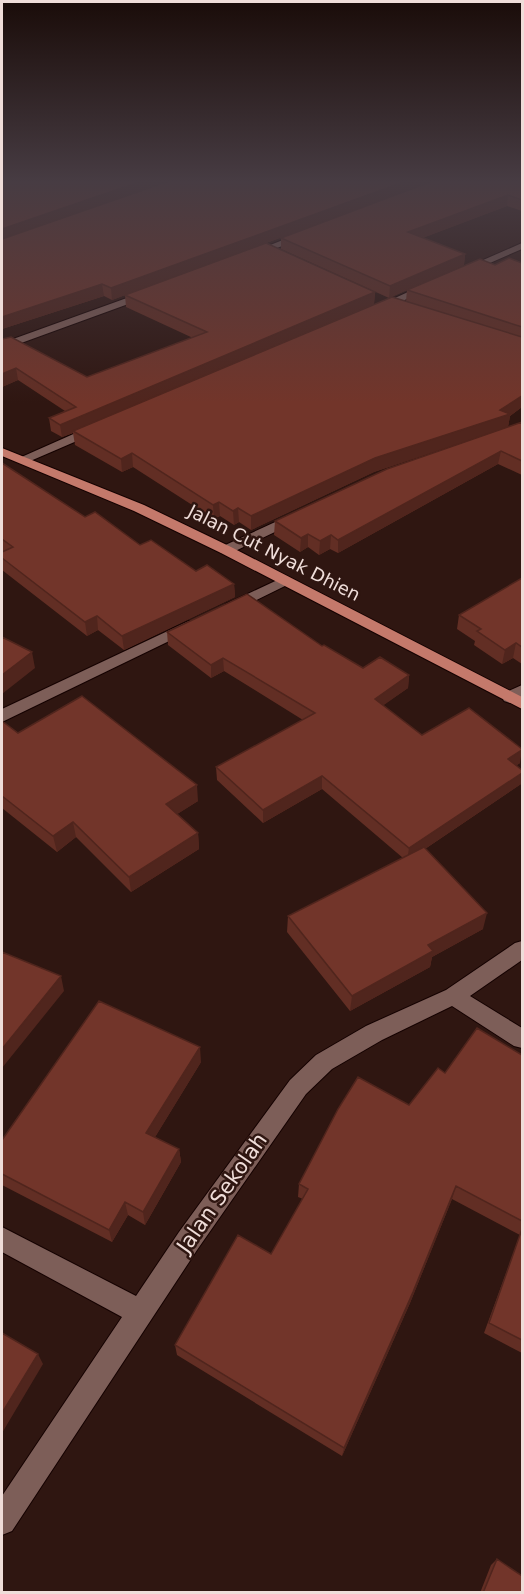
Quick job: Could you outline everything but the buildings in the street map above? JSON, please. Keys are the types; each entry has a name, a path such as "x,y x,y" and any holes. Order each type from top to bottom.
{"main road":[{"name":"Jalan Cut Nyak Dhien","path":"2,452 139,508 518,697"}],"street":[{"path":"244,257 256,254"},
{"path":"368,312 503,254"},
{"path":"2,347 156,290"},
{"path":"371,297 410,309"},
{"path":"23,459 109,423"},
{"path":"226,550 308,511"},
{"path":"2,716 286,580"},
{"name":"Jalan Sekolah","path":"2,1521 188,1241 298,1087 324,1062 374,1033 453,996 522,949"},
{"path":"453,996 522,1039"},
{"path":"2,1239 140,1312"}]}
